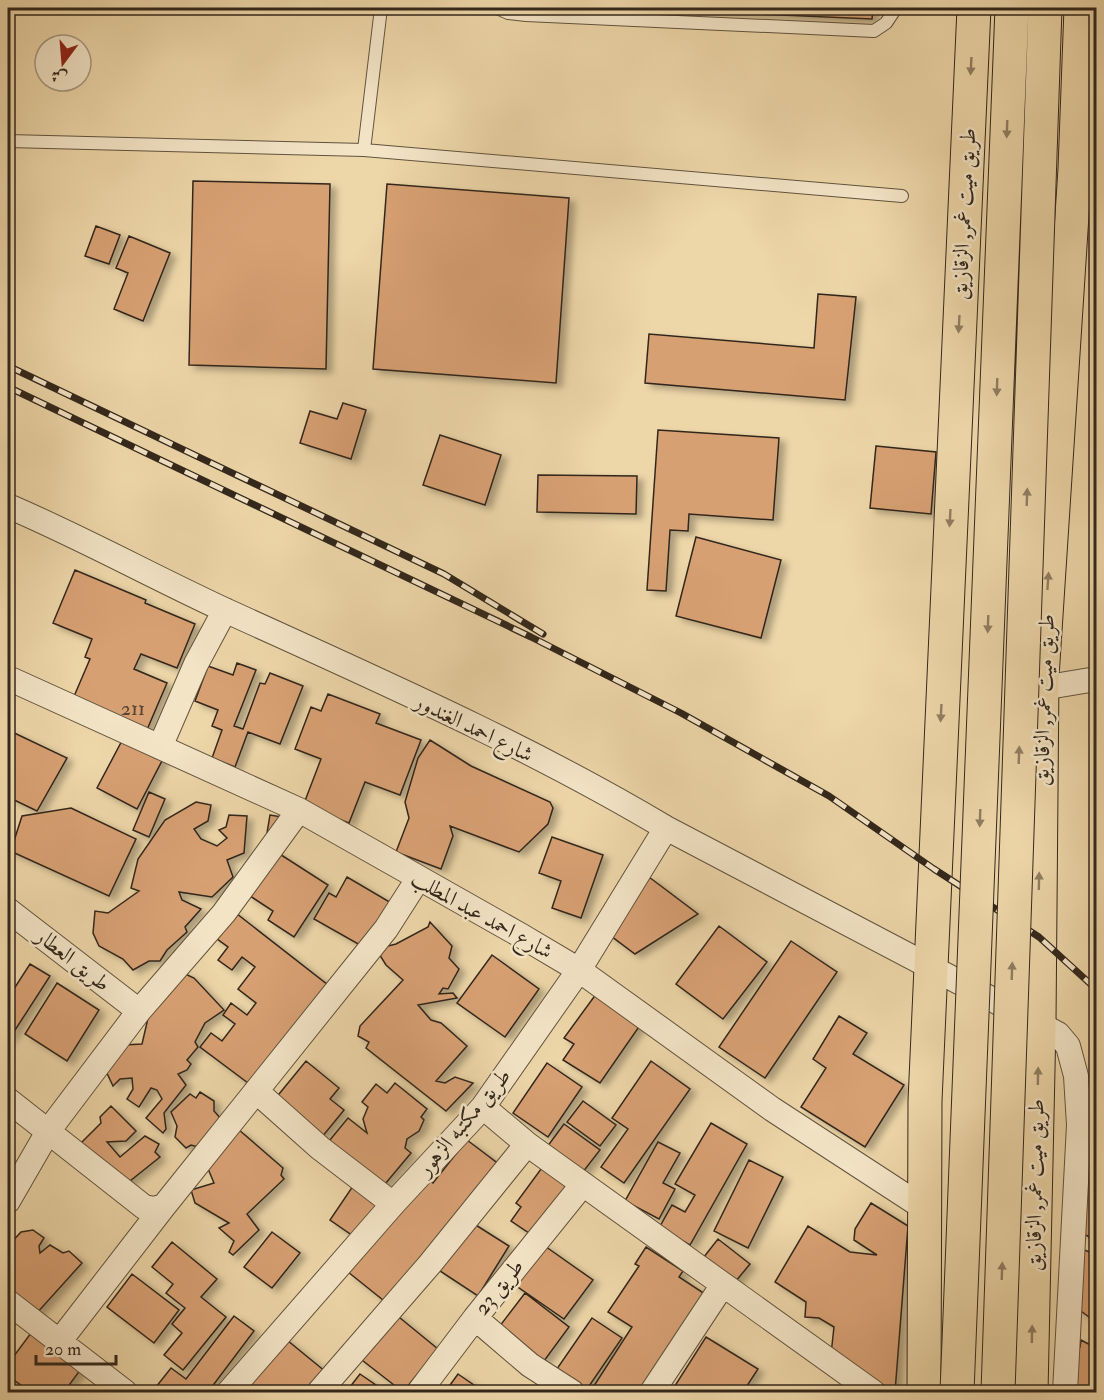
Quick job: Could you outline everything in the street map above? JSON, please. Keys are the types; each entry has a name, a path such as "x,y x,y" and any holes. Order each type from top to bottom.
{"highway":[{"name":"طريق ميت غمر, الزقازيق","path":"924,1392 925,1101 974,8"},
{"name":"طريق ميت غمر, الزقازيق","path":"957,1392 1012,8"},
{"name":"طريق ميت غمر, الزقازيق","path":"998,1392 1045,8"},
{"name":"طريق ميت غمر, الزقازيق","path":"1031,1392 1039,1023 1042,688 1076,169 1081,8"}],"street":[{"name":"شارع احمد الغندور","path":"8,506 62,529 225,610 485,732 625,803 666,828 1058,1034 1068,1046 1076,1076 1079,1125 1065,1392"},
{"path":"160,747 195,664 225,610"},
{"name":"شارع احمد عبد المطلب","path":"8,678 299,810 579,970 772,1109 924,1208"},
{"path":"1042,688 1096,679"},
{"path":"8,1201 49,1130 139,1011 224,913 299,810"},
{"name":"طريق مكتبه الزهور","path":"229,1392 393,1204 483,1107 579,970 666,828"},
{"path":"59,1342 164,1206 386,928 418,879"},
{"name":"طريق العطار","path":"8,909 139,1011"},
{"path":"256,1091 320,1148 393,1204"},
{"path":"8,1100 144,1207 154,1209 164,1206"},
{"path":"483,1107 527,1144 722,1286 873,1392"},
{"path":"319,1392 430,1264 527,1144"},
{"name":"طريق 23","path":"419,1392 475,1318 583,1184"},
{"path":"652,1392 722,1286"},
{"path":"8,1302 125,1392"},
{"path":"475,1318 530,1365 572,1392"}],"lane":[{"path":"364,150 381,8"},
{"path":"497,8 508,13 537,15 874,31 886,23 896,8"},
{"path":"8,141 364,150 902,196"}],"building":[{"path":"625,8 873,8 872,19"},
{"path":"193,181 330,184 326,369 189,365"},
{"path":"387,184 569,198 556,383 373,369"},
{"path":"96,226 120,235 109,264 85,256"},
{"path":"129,236 170,253 143,321 114,309 128,273 116,268"},
{"path":"818,294 856,297 845,400 645,383 649,334 814,348"},
{"path":"343,403 366,410 351,459 300,443 310,411 337,419"},
{"path":"658,430 779,438 773,520 689,514 688,531 670,530 666,591 647,590"},
{"path":"440,435 501,455 485,505 423,485"},
{"path":"876,446 936,452 931,514 870,508"},
{"path":"538,475 637,476 636,514 537,512"},
{"path":"696,537 781,560 761,638 676,616"},
{"path":"75,570 195,624 177,668 141,654 134,669 167,683 146,732 72,701 90,659 85,657 92,639 53,623"},
{"path":"237,663 256,670 234,726 243,729 260,683 265,684 270,673 303,686 280,744 248,732 235,767 212,758 222,730 212,726 218,710 195,701 208,666 233,675"},
{"path":"328,694 380,714 376,723 421,740 400,795 365,782 349,823 303,806 321,759 295,749 311,707 321,711"},
{"path":"8,730 67,758 37,811 8,797"},
{"path":"125,735 165,755 137,809 97,788"},
{"path":"430,740 471,766 550,802 553,808 548,824 519,852 450,826 453,836 441,869 396,852 409,818 405,802 418,758"},
{"path":"149,792 165,799 149,837 133,830"},
{"path":"196,802 211,805 208,821 194,829 201,839 217,846 227,838 219,830 226,827 229,815 247,816 244,853 227,860 233,877 212,897 179,892 182,900 201,909 185,927 187,932 167,950 160,961 149,961 133,970 123,959 99,946 93,933 95,911 108,913 139,891 131,888 138,859 165,820"},
{"path":"71,808 136,839 109,896 8,850 8,842 13,844 22,816"},
{"path":"270,815 282,817 279,835 267,833"},
{"path":"552,837 603,855 581,918 552,908 561,881 539,873"},
{"path":"275,851 328,885 294,937 268,920 273,911 247,894"},
{"path":"347,877 393,904 367,949 314,919 329,893 336,897"},
{"path":"649,877 698,914 635,954 607,933"},
{"path":"232,910 328,985 252,1086 200,1047 211,1033 222,1041 235,1024 223,1015 231,1003 247,1015 256,1003 238,989 255,967 242,957 232,970 218,960 228,947 213,936"},
{"path":"430,922 452,946 449,958 459,969 448,989 443,988 439,994 453,993 457,998 418,1005 431,1020 441,1023 467,1046 436,1081 445,1083 455,1077 473,1083 446,1111 366,1048 369,1042 358,1036 360,1026 403,980 386,965 376,949 396,944 428,927"},
{"path":"719,926 767,962 723,1019 676,984"},
{"path":"791,941 837,972 765,1078 719,1047"},
{"path":"492,955 539,989 505,1037 457,1003"},
{"path":"30,964 50,976 8,1041 8,998"},
{"path":"181,972 194,978 224,1010 205,1023 195,1042 198,1047 187,1060 191,1064 187,1070 178,1074 186,1085 164,1113 166,1129 163,1133 146,1118 162,1099 157,1090 151,1088 139,1107 127,1099 133,1089 132,1078 120,1079 113,1086 105,1069 123,1045 142,1044 152,1001"},
{"path":"57,983 99,1010 67,1061 25,1034"},
{"path":"599,990 643,1021 600,1083 563,1060 574,1044 564,1038"},
{"path":"839,1016 867,1033 853,1054 904,1085 865,1147 801,1107 826,1068 813,1059"},
{"path":"306,1061 339,1088 330,1099 344,1110 322,1137 275,1099"},
{"path":"651,1061 690,1089 624,1183 601,1167 628,1129 612,1118"},
{"path":"547,1063 582,1087 548,1137 513,1113"},
{"path":"395,1083 427,1109 421,1117 424,1120 419,1131 407,1139 405,1148 411,1153 380,1190 325,1146 348,1118 367,1133 363,1119 368,1107 362,1102 376,1084 387,1093"},
{"path":"200,1092 214,1101 214,1111 222,1120 198,1147 191,1145 186,1148 175,1137 177,1126 171,1112 190,1094 196,1098"},
{"path":"583,1101 616,1125 600,1146 567,1122"},
{"path":"111,1106 136,1131 126,1141 107,1142 120,1157 145,1136 159,1144 155,1152 160,1157 125,1185 79,1145 101,1123 100,1117"},
{"path":"1092,1117 1096,1118 1096,1241 1084,1234 1089,1121"},
{"path":"711,1123 747,1144 690,1245 659,1228 672,1205 685,1212 695,1195 675,1184"},
{"path":"564,1124 600,1150 579,1177 544,1151"},
{"path":"238,1129 283,1168 281,1175 284,1179 247,1214 259,1230 233,1255 229,1252 234,1241 219,1228 229,1223 195,1203 191,1190 214,1183 206,1164"},
{"path":"467,1140 500,1165 388,1304 348,1272 424,1176 433,1183"},
{"path":"658,1142 680,1153 663,1183 675,1189 659,1219 625,1201"},
{"path":"749,1160 783,1177 748,1248 714,1231"},
{"path":"544,1165 573,1186 535,1237 511,1221 521,1207 516,1203"},
{"path":"355,1183 384,1204 359,1240 330,1220"},
{"path":"871,1203 908,1226 895,1392 831,1354 834,1327 819,1318 805,1317 806,1302 775,1282 808,1226 850,1252 877,1255 854,1240 855,1229"},
{"path":"471,1222 509,1246 478,1296 440,1271"},
{"path":"33,1230 44,1238 39,1246 40,1253 50,1245 63,1253 69,1251 82,1263 36,1314 8,1288 8,1246 21,1232"},
{"path":"272,1232 300,1253 272,1288 244,1267"},
{"path":"718,1239 750,1264 731,1287 700,1262"},
{"path":"172,1242 217,1279 201,1297 226,1317 183,1370 164,1355 182,1333 172,1324 185,1308 166,1293 173,1284 152,1267"},
{"path":"542,1244 593,1280 564,1319 512,1283"},
{"path":"646,1247 683,1271 679,1277 711,1298 664,1356 640,1392 590,1392 632,1327 608,1312 639,1266 635,1264"},
{"path":"1081,1249 1096,1254 1096,1322 1078,1309"},
{"path":"132,1274 179,1310 154,1343 107,1307"},
{"path":"525,1293 569,1327 544,1361 499,1327"},
{"path":"394,1313 438,1349 403,1392 358,1357"},
{"path":"234,1316 254,1331 208,1392 152,1392 171,1368 186,1379"},
{"path":"592,1318 622,1338 585,1392 576,1392 552,1376"},
{"path":"31,1333 81,1369 64,1392 31,1392 8,1376 8,1364"},
{"path":"282,1336 326,1372 309,1392 235,1392"},
{"path":"706,1337 758,1369 743,1392 671,1392"},
{"path":"1081,1340 1096,1348 1096,1392 1074,1392 1073,1346 1080,1347"},
{"path":"360,1374 386,1392 346,1392"},
{"path":"458,1374 484,1392 445,1392"},
{"path":"8,1376 31,1392 8,1392"}],"railway":[{"path":"8,366 444,574 543,634"},
{"path":"8,387 531,637 681,713 829,796 934,869 1039,937 1096,989"}]}
